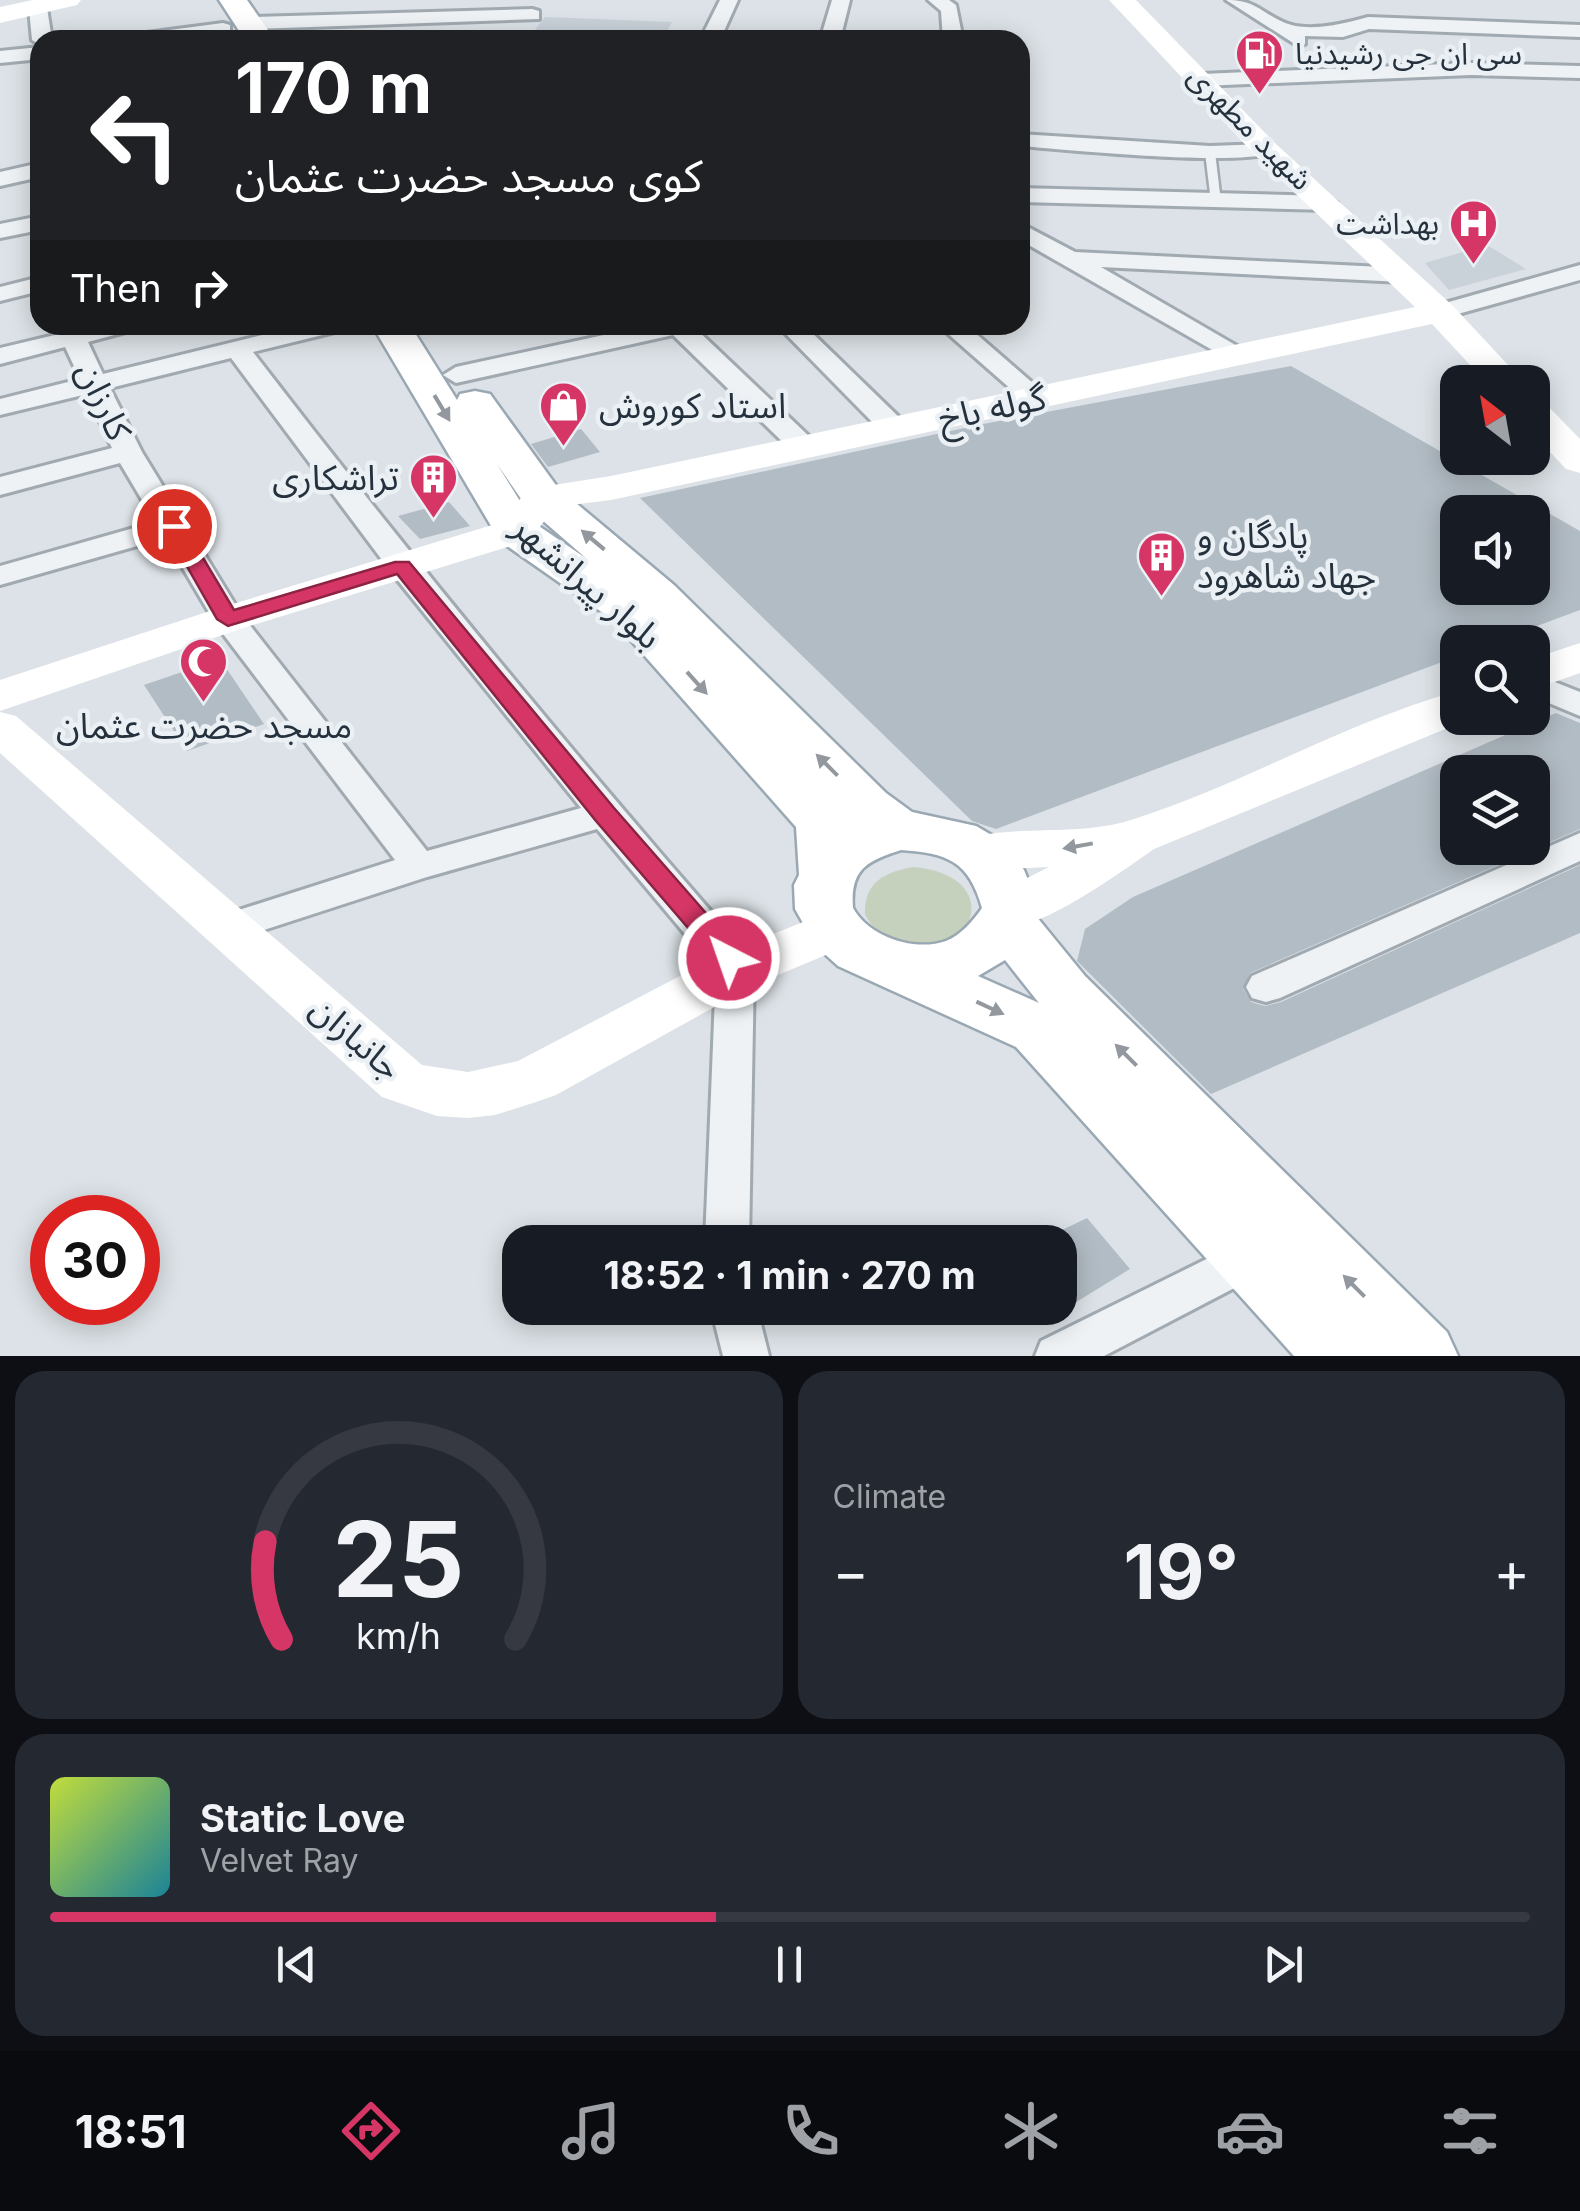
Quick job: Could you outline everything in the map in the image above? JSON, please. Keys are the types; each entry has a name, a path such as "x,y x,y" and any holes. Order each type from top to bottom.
{"main road":[{"path":"206,0 240,26"},
{"name":"بلوار پیرانشهر","path":"398,335 529,514 630,610 823,822 825,871"},
{"name":"بلوار پیرانشهر","path":"432,335 529,514 657,595 868,806 899,830"},
{"path":"1340,1356 1038,1030 901,967 857,952 833,930 824,916 820,895 825,871 855,844 899,830 930,832 982,852 1002,876 1008,914 1064,992 1422,1356"},
{"path":"901,967 946,965 968,958 1000,931 1008,914"}],"street":[{"path":"6,9 38,8 68,0"},
{"path":"715,30 729,0"},
{"path":"833,30 841,0"},
{"path":"936,0 950,9 952,30"},
{"name":"شهید مطهری","path":"1122,0 1266,150 1402,275 1490,365"},
{"path":"1235,0 1359,73"},
{"path":"38,8 41,30"},
{"path":"211,30 536,8"},
{"path":"521,30 536,8"},
{"path":"1281,30 1343,31 1368,23 1580,31"},
{"path":"0,57 30,53"},
{"path":"1201,80 1471,68 1580,72"},
{"path":"1030,141 1210,152 1266,150"},
{"path":"0,179 30,172"},
{"path":"1030,195 1326,203"},
{"path":"0,231 30,226"},
{"path":"1030,236 1234,354"},
{"path":"1030,250 1048,246"},
{"path":"1076,260 1402,275"},
{"path":"1440,312 1580,272"},
{"path":"0,294 30,286"},
{"name":"گوله باخ","path":"0,696 228,619 402,566 529,514 611,488 1440,312"},
{"path":"0,356 59,335"},
{"name":"کارزان","path":"72,335 128,452 228,619 419,866"},
{"path":"0,407 92,381 289,335"},
{"path":"456,376 640,335"},
{"path":"689,335 803,446"},
{"path":"800,335 894,428"},
{"path":"963,335 1036,398"},
{"path":"236,347 402,566 729,958 735,971 727,1225"},
{"path":"1550,429 1580,461"},
{"path":"0,486 128,452"},
{"path":"0,576 174,526"},
{"path":"1550,671 1580,657"},
{"path":"1550,689 1580,705"},
{"path":"1008,914 1090,869 1136,837 1440,713"},
{"name":"جانبازان","path":"0,727 402,1081 437,1093 496,1092 536,1080 735,971 833,930"},
{"path":"230,927 419,866 605,814"},
{"path":"982,852 1063,848 1136,837"},
{"path":"1266,987 1580,846"},
{"path":"1058,1356 1250,1256"},
{"path":"738,1325 746,1356"}],"lane":[{"path":"1210,152 1216,202"}],"shaded area":[{"path":"545,17 672,22 668,30 535,30"},
{"name":"بهداشت","path":"1487,245 1526,269 1449,290 1425,263"}],"green space":[{"path":"913,867 943,874 962,886 971,901 970,918 962,932 946,943 925,948 900,943 879,932 865,914 868,894 878,880"}],"building":[{"name":"پادگان و جهاد شاهرود","path":"1291,366 1440,451 1440,475 1482,475 1517,495 1440,495 1440,605 1550,605 1550,514 1580,531 1580,610 1540,625 1440,625 1440,663 996,829 972,821 640,498 983,424"},
{"name":"استاد کوروش","path":"581,429 600,452 548,467 531,444"},
{"name":"تراشکاری","path":"449,502 470,526 420,539 398,516"},
{"name":"مسجد حضرت عثمان","path":"220,659 264,724 187,751 144,685"},
{"path":"1556,713 1580,723 1580,829 1550,842 1550,755 1459,755 1505,735 1550,735 1550,716"},
{"path":"1440,763 1440,865 1498,865 1250,973 1243,989 1251,1002 1265,1006 1281,1002 1580,865 1580,933 1211,1094 1077,961 1085,929 1133,897"},
{"path":"1087,1218 1130,1269 1077,1302 1077,1225 1072,1225"}],"place":[{"name":"سی ان جی رشیدنیا","path":"1260,96"},
{"name":"بهداشت","path":"1474,266"},
{"name":"استاد کوروش","path":"564,448"},
{"name":"تراشکاری","path":"434,520"},
{"name":"پادگان و جهاد شاهرود","path":"1162,598"},
{"name":"مسجد حضرت عثمان","path":"204,704"}],"route":[{"path":"174,526 228,619 402,566 729,958"}]}
